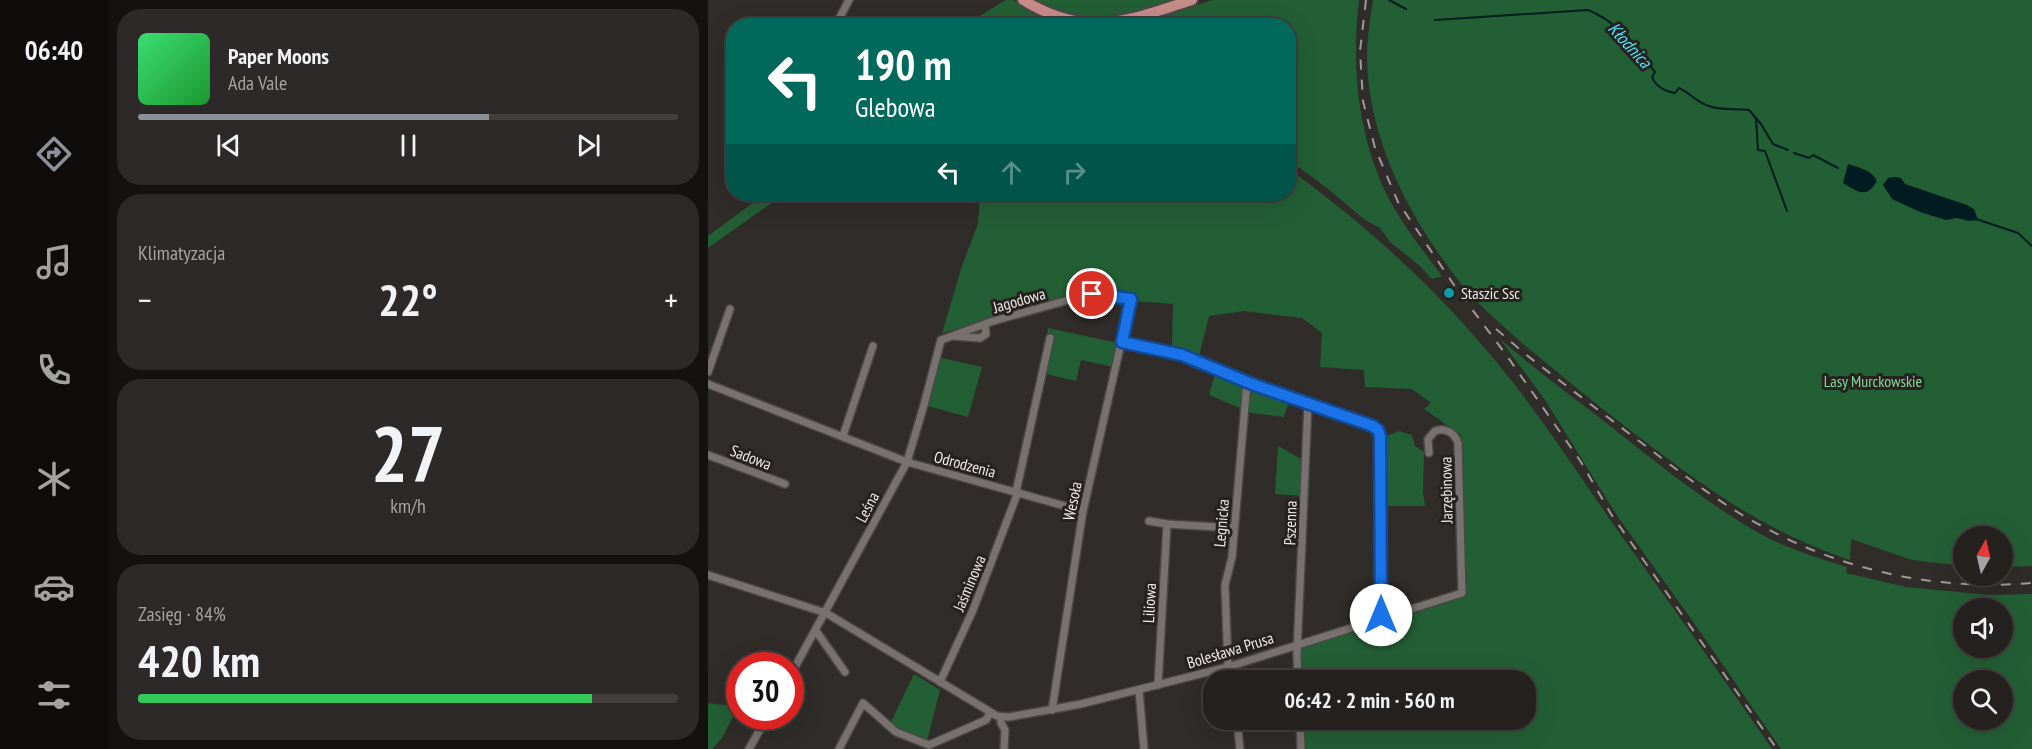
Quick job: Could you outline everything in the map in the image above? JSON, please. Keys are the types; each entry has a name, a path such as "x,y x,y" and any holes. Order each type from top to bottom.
{"main road":[{"path":"1023,0 1060,18"},
{"path":"1137,18 1192,0"}],"street":[{"path":"840,18 849,0"},
{"name":"Jagodowa","path":"941,340 1090,294 1131,299"},
{"name":"Wesoła","path":"1052,710 1083,511 1131,299"},
{"path":"708,372 730,309"},
{"name":"Jaśminowa","path":"940,682 973,610 1017,492 1050,338"},
{"name":"Leśna","path":"804,652 907,462 941,340"},
{"path":"1122,342 1182,355 1247,382 1373,426 1380,434 1381,618"},
{"path":"843,436 873,346"},
{"name":"Legnicka","path":"1231,670 1225,585 1231,565 1247,382"},
{"name":"Odrodzenia","path":"708,384 907,462 1083,511"},
{"name":"Pszenna","path":"1298,670 1308,404"},
{"name":"Jarzębinowa","path":"1429,453 1428,439 1435,431 1443,429 1456,437 1462,593"},
{"name":"Sadowa","path":"708,455 785,484"},
{"path":"1149,521 1234,528"},
{"name":"Liliowa","path":"1158,685 1167,524"},
{"name":"Bolesława Prusa","path":"708,575 826,613 990,713 1001,717 1052,710 1230,666 1462,593"},
{"path":"816,631 845,672"},
{"path":"1139,690 1144,749"},
{"path":"839,749 863,703 896,732 928,747 986,720 990,713"},
{"path":"1001,717 1005,730 1004,749"},
{"path":"749,749 760,730"},
{"path":"1238,730 1240,749"},
{"path":"1300,730 1301,749"}],"green space":[{"path":"1006,0 1013,0 1045,18 976,18"},
{"path":"1030,0 1181,0 1141,12 1087,17 1050,9"},
{"path":"1212,0 1359,0 1357,77 1364,128 1371,153 1390,201 1442,276 1432,279 1420,266 1390,242 1380,228 1365,220 1296,165 1296,18 1155,18"},
{"name":"Lasy Murckowskie","path":"1373,0 2032,0 2032,566 2013,567 2013,526 1953,526 1953,565 1912,560 1851,539 1850,560 1817,548 1758,519 1676,465 1609,414 1523,344 1481,306 1459,281 1424,231 1395,177 1375,119 1369,89 1367,59"},
{"path":"1296,174 1373,235 1426,284 1498,364 1550,433 1772,749 1303,749 1302,730 1536,730 1536,670 1300,670 1299,654 1303,644 1462,593 1461,435 1424,409 1431,403 1412,389 1365,387 1364,370 1320,367 1322,333 1302,318 1244,311 1209,316 1199,356 1172,346 1173,304 1135,301 1135,297 1094,291 942,333 962,266 978,224 980,201 1296,201"},
{"path":"756,201 774,201 708,248 708,236"},
{"path":"1048,328 1118,343 1114,367 1081,360 1076,381 1046,374 1054,336 1047,334"},
{"path":"1500,339 1692,489 1730,516 1785,546 1847,567 1846,573 1906,587 1990,595 2032,594 2032,749 1781,749 1618,517 1545,400"},
{"path":"937,357 982,367 968,417 924,405"},
{"path":"1215,374 1289,401 1284,417 1252,413 1209,395"},
{"path":"1399,431 1412,435 1415,446 1424,452 1425,506 1385,506 1386,436"},
{"path":"1278,446 1303,460 1303,496 1275,494"},
{"path":"914,674 940,690 927,741 903,732 891,722"},
{"path":"708,703 726,705 726,730 712,749 708,749"}],"water":[{"path":"1848,164 1872,174 1877,181 1873,187 1861,192 1843,183"},
{"path":"1888,178 1901,178 1905,184 1967,205 1974,209 1978,220 1969,221 1957,218 1946,220 1920,212 1892,199 1883,185"}],"waterway":[{"name":"Kłodnica","path":"1389,0 1406,9"},
{"name":"Kłodnica","path":"1435,20 1588,10 1608,21 1626,36 1655,72 1652,77 1661,88 1675,93 1679,88 1701,103 1714,108 1749,110 1773,144 1788,150"},
{"path":"1756,118 1758,150 1765,151 1787,211"},
{"name":"Kłodnica","path":"1794,153 1809,158 1813,155 1838,168"},
{"name":"Kłodnica","path":"1976,219 2018,233 2032,246"}],"railway":[{"path":"1366,0 1360,51 1363,101 1375,148 1398,202 1454,285 1581,462 1611,514 1777,749"},
{"path":"1496,329 1539,365 1702,488 1760,525 1792,541 1824,555 1892,574 1962,584 2032,583"}],"place":[{"name":"Staszic Ssc","path":"1449,293"}],"route":[{"path":"1092,294 1131,299 1122,342 1182,355 1252,384 1373,426 1378,430 1380,436 1381,615"}]}
